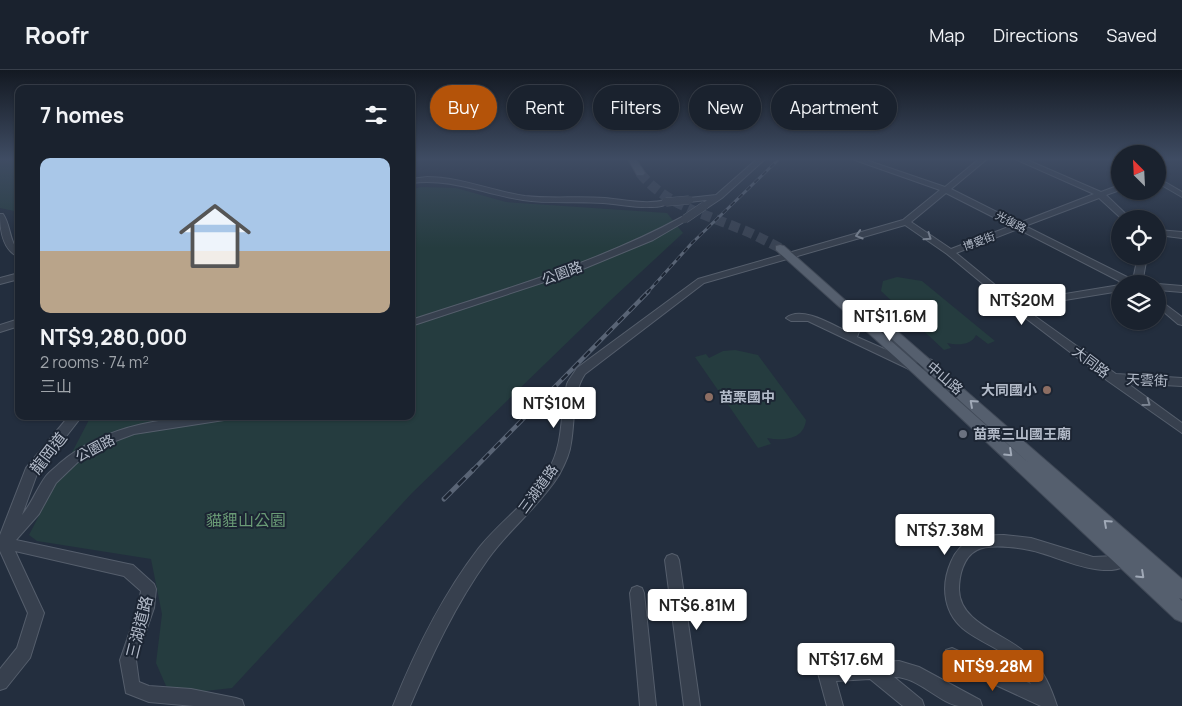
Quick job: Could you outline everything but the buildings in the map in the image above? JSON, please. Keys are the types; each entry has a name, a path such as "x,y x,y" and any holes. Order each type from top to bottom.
{"main road":[{"name":"中山路","path":"788,251 860,316 921,365 1182,613"},
{"name":"中山路","path":"788,251 1135,548 1182,591"}],"street":[{"path":"489,189 524,198 592,199 650,204 719,196"},
{"name":"公園路","path":"415,323 576,269 650,238 685,219 727,189"},
{"name":"光復路","path":"943,189 1115,275"},
{"path":"1088,189 1100,194 1117,210"},
{"path":"788,251 906,222 947,190"},
{"name":"博愛街","path":"950,252 1111,190"},
{"path":"0,216 4,220 6,236 15,252"},
{"name":"大同路","path":"906,222 950,252 1014,305 1182,429"},
{"path":"1166,234 1182,235"},
{"name":"三湖道路","path":"402,706 431,640 451,602 484,553 532,502 554,472 565,446 573,383 581,371 701,281 721,274 747,269 788,251"},
{"path":"0,281 15,277"},
{"path":"1166,288 1182,289"},
{"path":"1014,305 1111,289"},
{"path":"1166,309 1182,322"},
{"path":"851,338 860,316"},
{"path":"791,318 810,318 851,338 921,365"},
{"path":"0,329 15,323"},
{"name":"天雲街","path":"1112,378 1182,382"},
{"name":"龍岡道","path":"2,544 31,472 73,420"},
{"name":"公園路","path":"2,544 34,510 51,479 77,456 106,440 133,430 198,420"},
{"path":"1048,703 1036,674 1016,654 1000,642 975,630 961,618 952,601 952,579 960,557 976,543 1031,544 1088,562 1114,562 1124,559 1135,548"},
{"path":"0,682 24,652 36,614 2,544"},
{"name":"三湖道路","path":"2,544 128,570 149,589 146,608 128,660 132,687 149,694 191,697 236,706"},
{"path":"672,560 692,706"},
{"path":"637,593 648,706"},
{"path":"952,656 1048,703"},
{"path":"835,706 826,673 899,669 913,673 974,706"},
{"path":"872,670 916,706"}],"green space":[{"path":"0,189 15,189 15,211 0,208"},
{"name":"貓貍山公園","path":"415,189 458,189 506,202 667,213 683,233 613,298 412,493 232,688 170,695 156,663 162,614 151,559 37,541 29,535 89,420 415,420"},
{"path":"897,277 922,281 995,341 988,344 976,335 974,339 967,343 947,343 951,348 944,350 881,291 883,281"},
{"path":"735,350 758,355 806,420 801,432 792,438 767,438 771,444 758,448 695,357 706,354 709,358 723,351"}],"tunnel":[{"path":"656,189 685,206 748,232 780,248"}],"railway":[{"path":"647,293 691,244 748,189"},
{"path":"472,471 648,292"},
{"path":"444,499 472,471"}],"place":[{"name":"大同國小","path":"1047,390"},
{"name":"苗栗國中","path":"709,397"},
{"name":"苗栗三山國王廟","path":"963,434"}]}
